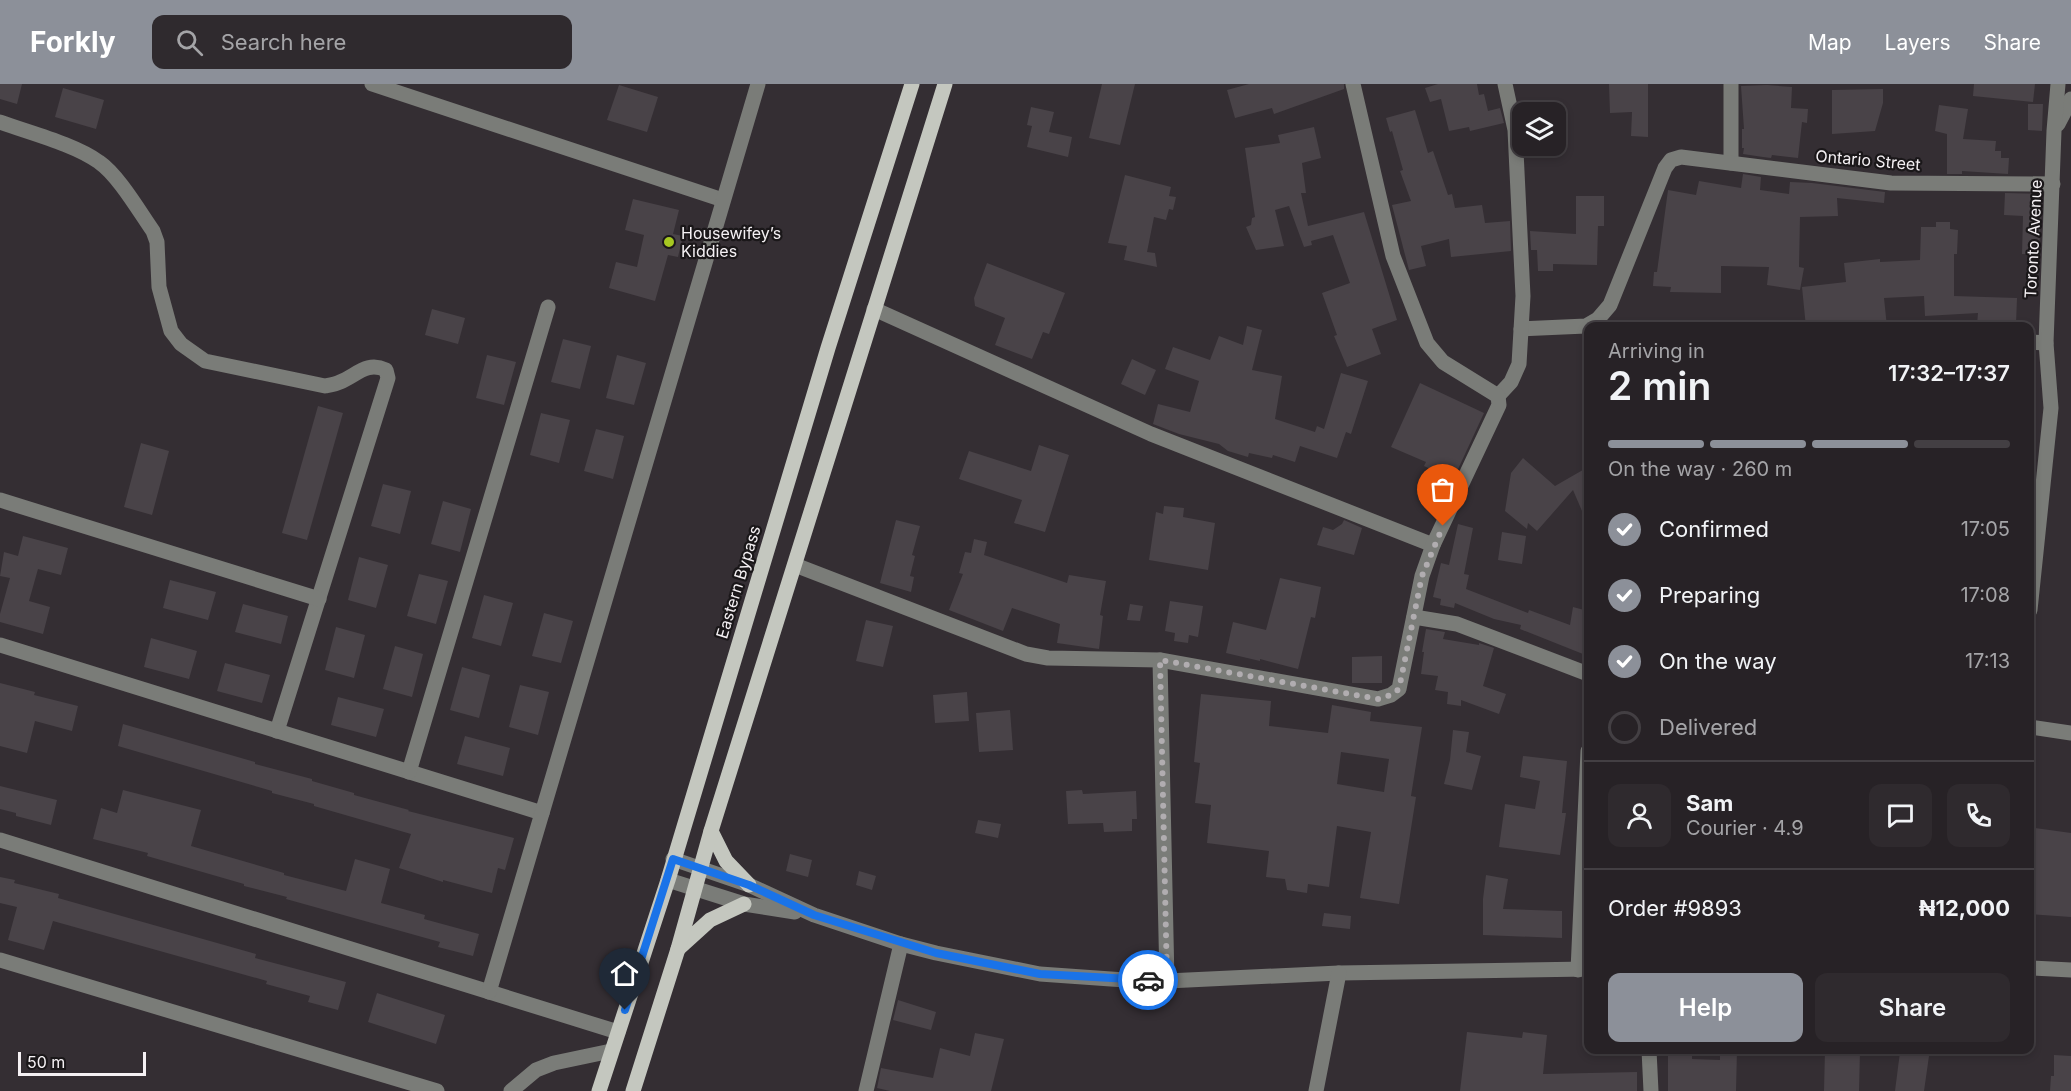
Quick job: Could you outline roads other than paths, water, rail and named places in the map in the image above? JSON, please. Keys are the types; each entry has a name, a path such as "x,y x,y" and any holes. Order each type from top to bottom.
{"main road":[{"name":"Eastern Bypass","path":"599,1091 668,880 828,348 912,84"},
{"path":"633,1091 678,949 711,831 945,84"},
{"path":"711,831 726,861 749,885"},
{"path":"678,949 710,920 744,904"}],"street":[{"path":"372,84 416,91 723,200"},
{"path":"489,992 758,84"},
{"path":"1353,84 1393,256 1427,343 1443,362 1498,396"},
{"path":"795,565 1026,654 1048,658 1160,660 1378,699 1391,695 1399,689 1422,576 1433,544 1497,411 1498,396 1511,382 1519,364 1523,296 1515,130 1505,84"},
{"path":"1731,84 1731,163"},
{"name":"Toronto Avenue","path":"2034,572 2051,408 2046,343 2058,84"},
{"path":"2054,132 2071,99"},
{"path":"0,122 79,151 99,162 112,173 153,231 157,242 159,287 171,331 181,344 205,361 325,386 339,383 364,368 378,366 386,370 388,378 277,731"},
{"name":"Ontario Street","path":"1595,322 1610,305 1665,168 1671,160 1681,157 1891,183 2054,184"},
{"path":"409,772 548,307"},
{"path":"874,309 1150,434 1433,544"},
{"name":"Ontario Street","path":"1521,329 1584,327"},
{"path":"2034,342 2046,343"},
{"path":"0,500 319,599"},
{"path":"1414,617 1457,624 1584,672"},
{"path":"0,645 542,813"},
{"path":"1160,660 1167,981"},
{"path":"2034,728 2071,733"},
{"path":"0,840 618,1032"},
{"path":"673,859 749,885 814,915 901,944 1040,974 1167,981 1339,973 1583,969 1584,925"},
{"path":"668,880 744,904 814,915"},
{"path":"866,1091 901,944"},
{"path":"0,960 437,1091"},
{"path":"2034,968 2071,970"},
{"path":"1316,1091 1339,973"},
{"path":"511,1091 536,1070 554,1063 612,1051"},
{"path":"1649,1054 1651,1091"}],"place":[{"name":"Housewifey’s Kiddies","path":"669,242"}]}
